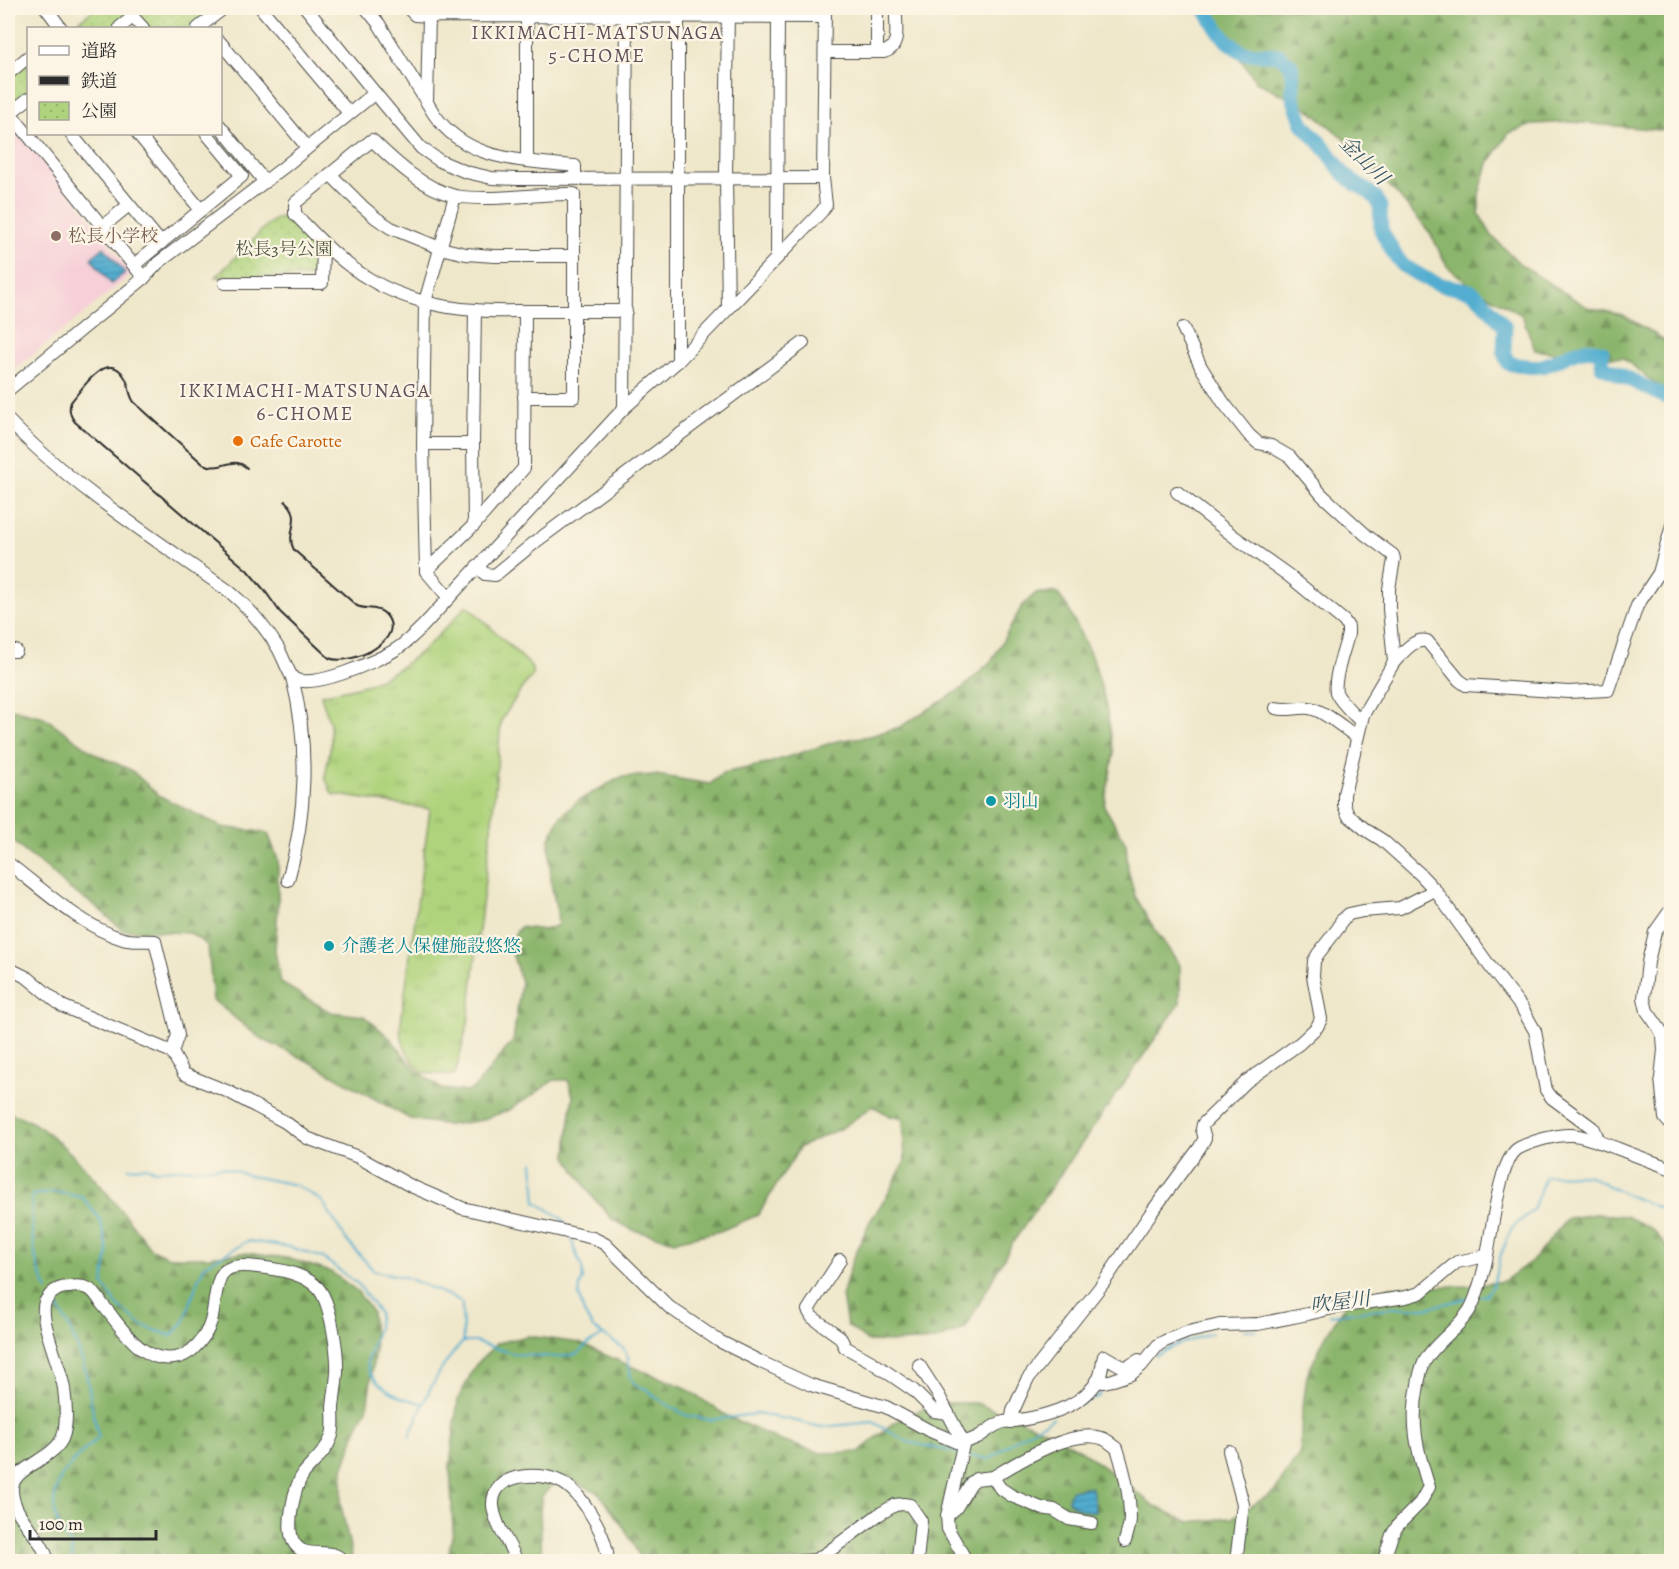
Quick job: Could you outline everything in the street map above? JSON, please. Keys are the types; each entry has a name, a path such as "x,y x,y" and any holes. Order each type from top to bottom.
{"street":[{"path":"46,8 60,27"},
{"path":"204,27 224,8"},
{"path":"261,8 349,113"},
{"path":"306,8 421,148 465,172 492,178 824,178"},
{"path":"366,8 379,24 442,125 466,145 491,154 527,161 576,166 575,178"},
{"path":"292,677 312,681 349,671 381,658 419,630 624,408 678,361 825,205 825,12 627,12 527,16 429,12 415,15 408,8"},
{"path":"877,8 877,52"},
{"path":"426,102 429,12"},
{"path":"624,408 627,12"},
{"path":"678,12 678,361"},
{"path":"728,12 726,177 728,309"},
{"path":"777,258 778,12"},
{"path":"527,16 527,161"},
{"path":"825,51 889,51 896,42 896,16"},
{"path":"121,27 133,17 142,27"},
{"path":"222,44 307,147"},
{"path":"8,74 27,58"},
{"path":"8,390 144,278 159,263 265,182 375,93"},
{"path":"27,100 10,113 27,134"},
{"path":"222,128 265,182"},
{"path":"28,135 144,278"},
{"path":"72,135 161,243"},
{"path":"139,135 201,210"},
{"path":"134,265 242,176 208,135"},
{"path":"524,397 574,397 574,311 574,256 574,194 507,198 454,196 407,173 372,140 294,203 295,214 323,243 356,270 401,294 425,302 475,310 525,311 574,311 626,311"},
{"path":"330,174 362,206 390,228 440,248 466,254 494,256 574,256"},
{"path":"449,598 426,571 423,444 425,302 454,196"},
{"path":"102,227 129,205"},
{"path":"225,283 322,283 323,243"},
{"path":"474,525 475,310"},
{"path":"426,571 474,525 524,468 525,311"},
{"path":"1183,328 1212,385 1249,435 1258,443 1271,446 1290,457 1322,495 1366,535 1393,555 1389,599 1394,662"},
{"path":"477,566 485,574 495,575 542,537 804,343"},
{"path":"8,420 41,452 89,491 243,603 270,637 285,661 292,677 302,725 304,754 300,828 288,880"},
{"path":"423,444 473,444"},
{"path":"1177,492 1288,575 1344,621 1348,627 1348,634 1336,690 1361,722"},
{"path":"1599,1142 1594,1129 1552,1098 1545,1090 1535,1031 1522,1008 1435,890 1389,847 1348,815 1344,806 1344,794 1363,715 1394,662 1416,641 1427,641 1459,680 1466,685 1568,692 1608,690 1637,606 1659,573 1671,525"},
{"path":"1276,708 1288,710 1311,708 1320,711 1357,737"},
{"path":"8,862 69,910 97,928 124,940 155,941 178,1035 172,1052"},
{"path":"1011,1422 1013,1411 1027,1380 1104,1282 1200,1147 1205,1138 1203,1124 1247,1081 1300,1043 1317,1027 1321,1019 1313,976 1314,961 1341,921 1349,914 1400,908 1435,890"},
{"path":"1671,908 1655,932 1648,962 1644,998 1647,1011 1663,1036 1661,1078 1665,1118 1671,1126"},
{"path":"8,968 28,978 62,1006 172,1052 184,1074 229,1092 308,1137 358,1157 411,1186 462,1208 593,1238 605,1244 669,1307 719,1341 811,1385 886,1407 928,1430 963,1443 974,1440 1004,1422 1062,1409 1079,1399 1100,1376 1104,1356 1123,1367 1140,1359"},
{"path":"1383,1562 1395,1530 1420,1503 1429,1488 1414,1432 1415,1402 1424,1362 1470,1310 1484,1271 1498,1198 1510,1156 1521,1147 1562,1135 1575,1135 1671,1169"},
{"path":"1097,1381 1104,1382 1131,1374 1142,1365 1158,1345 1188,1332 1220,1325 1258,1324 1336,1307 1406,1297 1420,1293 1457,1262 1486,1256"},
{"path":"840,1260 808,1310 812,1317 840,1337 845,1347 913,1390 934,1411 948,1413"},
{"path":"48,1562 47,1556 16,1507 12,1489 17,1476 58,1445 65,1428 64,1387 48,1332 45,1303 53,1292 63,1287 77,1286 90,1289 133,1342 145,1352 158,1358 178,1357 198,1345 206,1333 212,1320 220,1276 225,1270 234,1267 282,1271 308,1280 319,1288 326,1303 336,1346 337,1373 333,1434 326,1448 301,1476 295,1494 290,1532 300,1550 308,1553 340,1555 344,1562"},
{"path":"919,1365 939,1396 963,1443 947,1516 948,1529 967,1562"},
{"path":"947,1516 956,1508 971,1483 976,1479 993,1477 1030,1455 1055,1444 1080,1437 1101,1438 1117,1448 1122,1464 1130,1520 1125,1541"},
{"path":"1229,1451 1243,1504 1236,1562"},
{"path":"517,1562 498,1524 493,1505 495,1494 501,1485 524,1476 545,1477 560,1481 575,1492 599,1528 607,1550 607,1562"},
{"path":"993,1477 1000,1488 1012,1496 1041,1508 1054,1510 1069,1519 1092,1523"},
{"path":"789,1562 815,1560 878,1515 895,1505 903,1504 910,1505 921,1521 917,1562"}],"shaded area":[{"name":"松長小学校","path":"13,124 76,199 132,274 8,375 8,127"}],"green space":[{"path":"96,8 141,8 115,27 71,27"},
{"path":"145,8 219,8 193,27 147,27 136,14"},
{"path":"1209,8 1671,8 1671,130 1572,122 1535,124 1509,133 1488,164 1479,194 1479,214 1492,236 1519,263 1587,307 1623,315 1671,344 1671,396 1623,358 1535,350 1522,315 1472,287 1447,266 1430,233 1398,195 1342,137 1306,107 1257,82 1236,53"},
{"path":"27,63 27,96 8,111 8,79"},
{"name":"松長3号公園","path":"293,217 319,244 319,272 313,277 216,277 268,224 277,218"},
{"path":"1036,593 1057,593 1067,606 1094,662 1105,701 1114,753 1104,806 1126,843 1128,870 1135,896 1155,930 1180,965 1180,1003 1013,1242 965,1329 936,1340 867,1341 847,1325 842,1296 851,1264 869,1223 888,1194 905,1161 903,1119 890,1116 873,1106 843,1127 800,1147 758,1215 720,1231 675,1241 633,1230 612,1219 592,1196 567,1156 573,1096 568,1080 554,1080 509,1110 478,1121 447,1125 410,1119 312,1063 260,1038 213,1000 208,946 190,933 122,930 97,907 68,888 8,836 8,708 44,717 97,755 131,770 158,795 222,827 268,833 278,860 275,951 281,983 330,1012 364,1016 390,1038 416,1070 442,1089 468,1092 477,1085 513,1041 521,982 509,943 520,927 545,930 558,925 551,883 549,841 560,817 579,800 621,777 656,775 710,784 723,773 766,764 837,741 870,736 900,727 963,688 992,660 1022,606"},
{"path":"467,605 531,666 533,675 501,721 493,813 468,1023 455,1075 423,1073 407,1053 400,1029 430,809 332,794 325,777 331,744 330,724 321,695 371,683 399,668 435,639"},
{"path":"8,1113 26,1119 66,1149 105,1191 151,1249 169,1257 208,1257 244,1253 287,1258 331,1272 357,1291 372,1312 375,1349 367,1409 359,1424 343,1469 341,1505 353,1561 8,1561"},
{"path":"1595,1214 1626,1216 1652,1229 1671,1252 1671,1561 642,1561 625,1529 599,1493 562,1476 542,1496 540,1510 542,1561 447,1562 453,1531 450,1465 458,1399 475,1366 497,1343 528,1336 579,1343 682,1386 727,1416 781,1441 821,1453 859,1452 892,1424 934,1403 976,1403 1045,1430 1082,1451 1156,1507 1189,1522 1232,1518 1274,1492 1300,1453 1307,1375 1324,1339 1344,1306 1388,1287 1470,1286 1504,1281 1533,1260 1568,1218"}],"water":[{"path":"104,247 125,273 111,284 91,258"},
{"path":"1091,1487 1095,1511 1080,1509 1068,1501 1072,1490"}],"waterway":[{"name":"金山川","path":"1204,8 1227,41 1243,53 1279,55 1291,65 1293,97 1303,124 1329,153 1342,172 1376,198 1380,206 1381,230 1396,257 1404,266 1424,278 1442,285 1471,291 1482,300 1505,327 1504,352 1508,363 1542,366 1578,351 1602,352 1602,366 1672,400"},
{"path":"533,1162 536,1202 560,1217 569,1228"},
{"path":"128,1168 146,1167 155,1170 222,1167 251,1176 296,1185 322,1201 347,1241 374,1271 405,1277 457,1299 462,1304 463,1342"},
{"name":"吹屋川","path":"1481,1296 1486,1295 1493,1285 1501,1254 1512,1228 1533,1210 1545,1176 1587,1175 1625,1194 1672,1213"},
{"path":"48,1290 35,1256 32,1195 55,1192 82,1197 100,1219 108,1252 103,1284 117,1305 141,1325 171,1336 184,1322 205,1265 248,1241 290,1247 323,1258 358,1284 379,1313 378,1327 367,1361 369,1371 377,1382 388,1390 402,1398 422,1403"},
{"path":"571,1237 582,1266 583,1279 579,1296 584,1313 593,1328 623,1348 628,1357 631,1378 636,1386 647,1389 655,1397 685,1415 710,1420 756,1414 821,1427 873,1422 908,1442 958,1453"},
{"name":"吹屋川","path":"1329,1315 1388,1308 1426,1308 1469,1298"},
{"path":"54,1300 79,1350 99,1437 65,1471 58,1484 54,1501 58,1524 72,1545 72,1562"},
{"name":"吹屋川","path":"1244,1330 1256,1330"},
{"name":"吹屋川","path":"1156,1355 1212,1333"},
{"path":"409,1437 438,1375 463,1342 476,1342 514,1354 557,1357 577,1354 589,1343 603,1335"},
{"name":"吹屋川","path":"1106,1374 1121,1371"},
{"name":"吹屋川","path":"1082,1404 1099,1396 1102,1385"},
{"name":"吹屋川","path":"966,1455 990,1459 1019,1437 1053,1418"}],"railway":[{"path":"247,468 236,463 216,466 203,464 134,402 126,379 117,369 110,367 95,374 71,402 70,413 75,422 247,570 280,612 329,658 338,660 350,658 374,649 390,632 390,623 384,613 357,606 294,550 291,537 293,513 285,501"}],"place":[{"name":"松長小学校","path":"56,236"},
{"name":"Cafe Carotte","path":"238,441"},
{"name":"羽山","path":"991,801"},
{"name":"介護老人保健施設悠悠","path":"329,946"}],"district":[{"name":"IKKIMACHI-MATSUNAGA 5-CHOME","path":"597,44"},
{"name":"IKKIMACHI-MATSUNAGA 6-CHOME","path":"305,402"}]}
